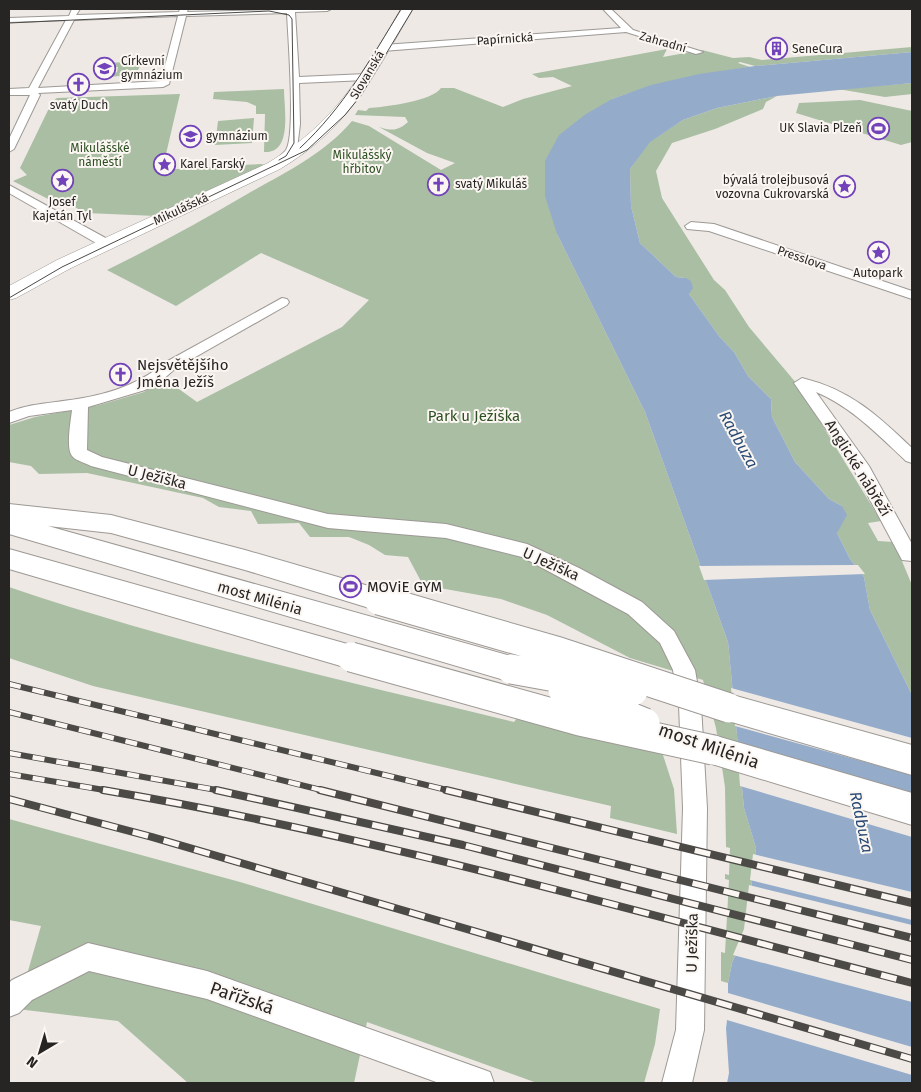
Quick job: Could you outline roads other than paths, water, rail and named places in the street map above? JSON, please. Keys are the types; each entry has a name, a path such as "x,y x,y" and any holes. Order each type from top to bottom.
{"main road":[{"name":"Slovanská","path":"321,136 341,114 366,77 406,9"},
{"name":"Mikulášská","path":"9,294 38,277 274,166 302,151 321,136"},
{"name":"Mikulášská","path":"9,302 38,277"},
{"path":"9,289 38,277"},
{"path":"9,513 111,524 246,560 559,652 729,708"},
{"name":"most Milénia","path":"9,525 511,669 713,750 912,809"},
{"path":"9,559 580,722 713,750"},
{"name":"most Milénia","path":"511,669 729,708 912,760"}],"street":[{"path":"32,91 76,9"},
{"path":"274,166 288,153 294,143 291,9"},
{"path":"9,20 70,19 183,12 327,9"},
{"name":"Zahradní","path":"607,9 627,30 699,52"},
{"path":"9,92 157,85 166,82 183,12"},
{"name":"Papírnická","path":"383,48 627,30"},
{"path":"294,79 366,77"},
{"path":"9,149 35,95 32,91"},
{"path":"9,188 107,244"},
{"name":"Presslova","path":"691,226 710,227 912,295"},
{"path":"9,418 26,411 80,404 148,384 171,364 282,302"},
{"name":"Anglické nábřeží","path":"909,555 860,466 802,383 833,391 858,407 912,457"},
{"name":"U Ježíška","path":"80,404 77,443 79,453 97,462 328,521 446,531 527,551 572,572 635,608 667,637 684,670 690,705 695,808 690,1030 677,1083"},
{"name":"Pařížská","path":"15,996 88,957 207,986 479,1083"}],"water":[{"name":"Radbuza","path":"912,52 912,83 777,96 717,108 683,120 650,142 630,169 631,206 640,243 676,277 686,278 691,281 693,288 689,294 719,336 734,352 748,376 771,399 772,417 795,462 829,499 842,506 847,515 837,533 850,559 864,577 870,610 912,695 912,1083 727,1083 729,1073 726,1028 728,983 732,963 746,930 756,848 744,808 728,642 645,412 557,234 545,196 545,161 559,135 586,114 612,99 651,85 699,74 755,66"}],"tram line":[{"path":"300,148 343,100 401,9"},
{"path":"9,298 62,267 307,150 345,115 362,94 413,9"},
{"path":"9,23 269,11 289,15 292,19 294,143 286,156 279,160"}],"railway":[{"path":"9,684 451,791"},
{"path":"9,712 325,791"},
{"path":"9,753 222,791"},
{"path":"9,774 110,791"},
{"path":"103,790 307,830 408,853 912,983"},
{"path":"216,790 463,845 912,960"},
{"path":"320,790 912,938"},
{"path":"446,790 912,903"},
{"path":"9,799 152,837 912,1059"}],"place":[{"name":"SeneCura","path":"776,49"},
{"name":"Církevní gymnázium","path":"105,68"},
{"name":"svatý Duch","path":"79,84"},
{"name":"UK Slavia Plzeň","path":"878,128"},
{"name":"gymnázium","path":"190,136"},
{"name":"Karel Farský","path":"164,164"},
{"name":"Josef Kajetán Tyl","path":"62,181"},
{"name":"svatý Mikuláš","path":"439,184"},
{"name":"bývalá trolejbusová vozovna Cukrovarská","path":"845,187"},
{"name":"Autopark","path":"878,252"},
{"name":"Nejsvětějšího Jména Ježíš","path":"121,374"},
{"name":"MOViE GYM","path":"351,587"}],"park label":[{"name":"Mikulášské náměstí","path":"100,155"},
{"name":"Mikulášský hřbitov","path":"362,162"},
{"name":"Park u Ježíška","path":"474,416"}]}
